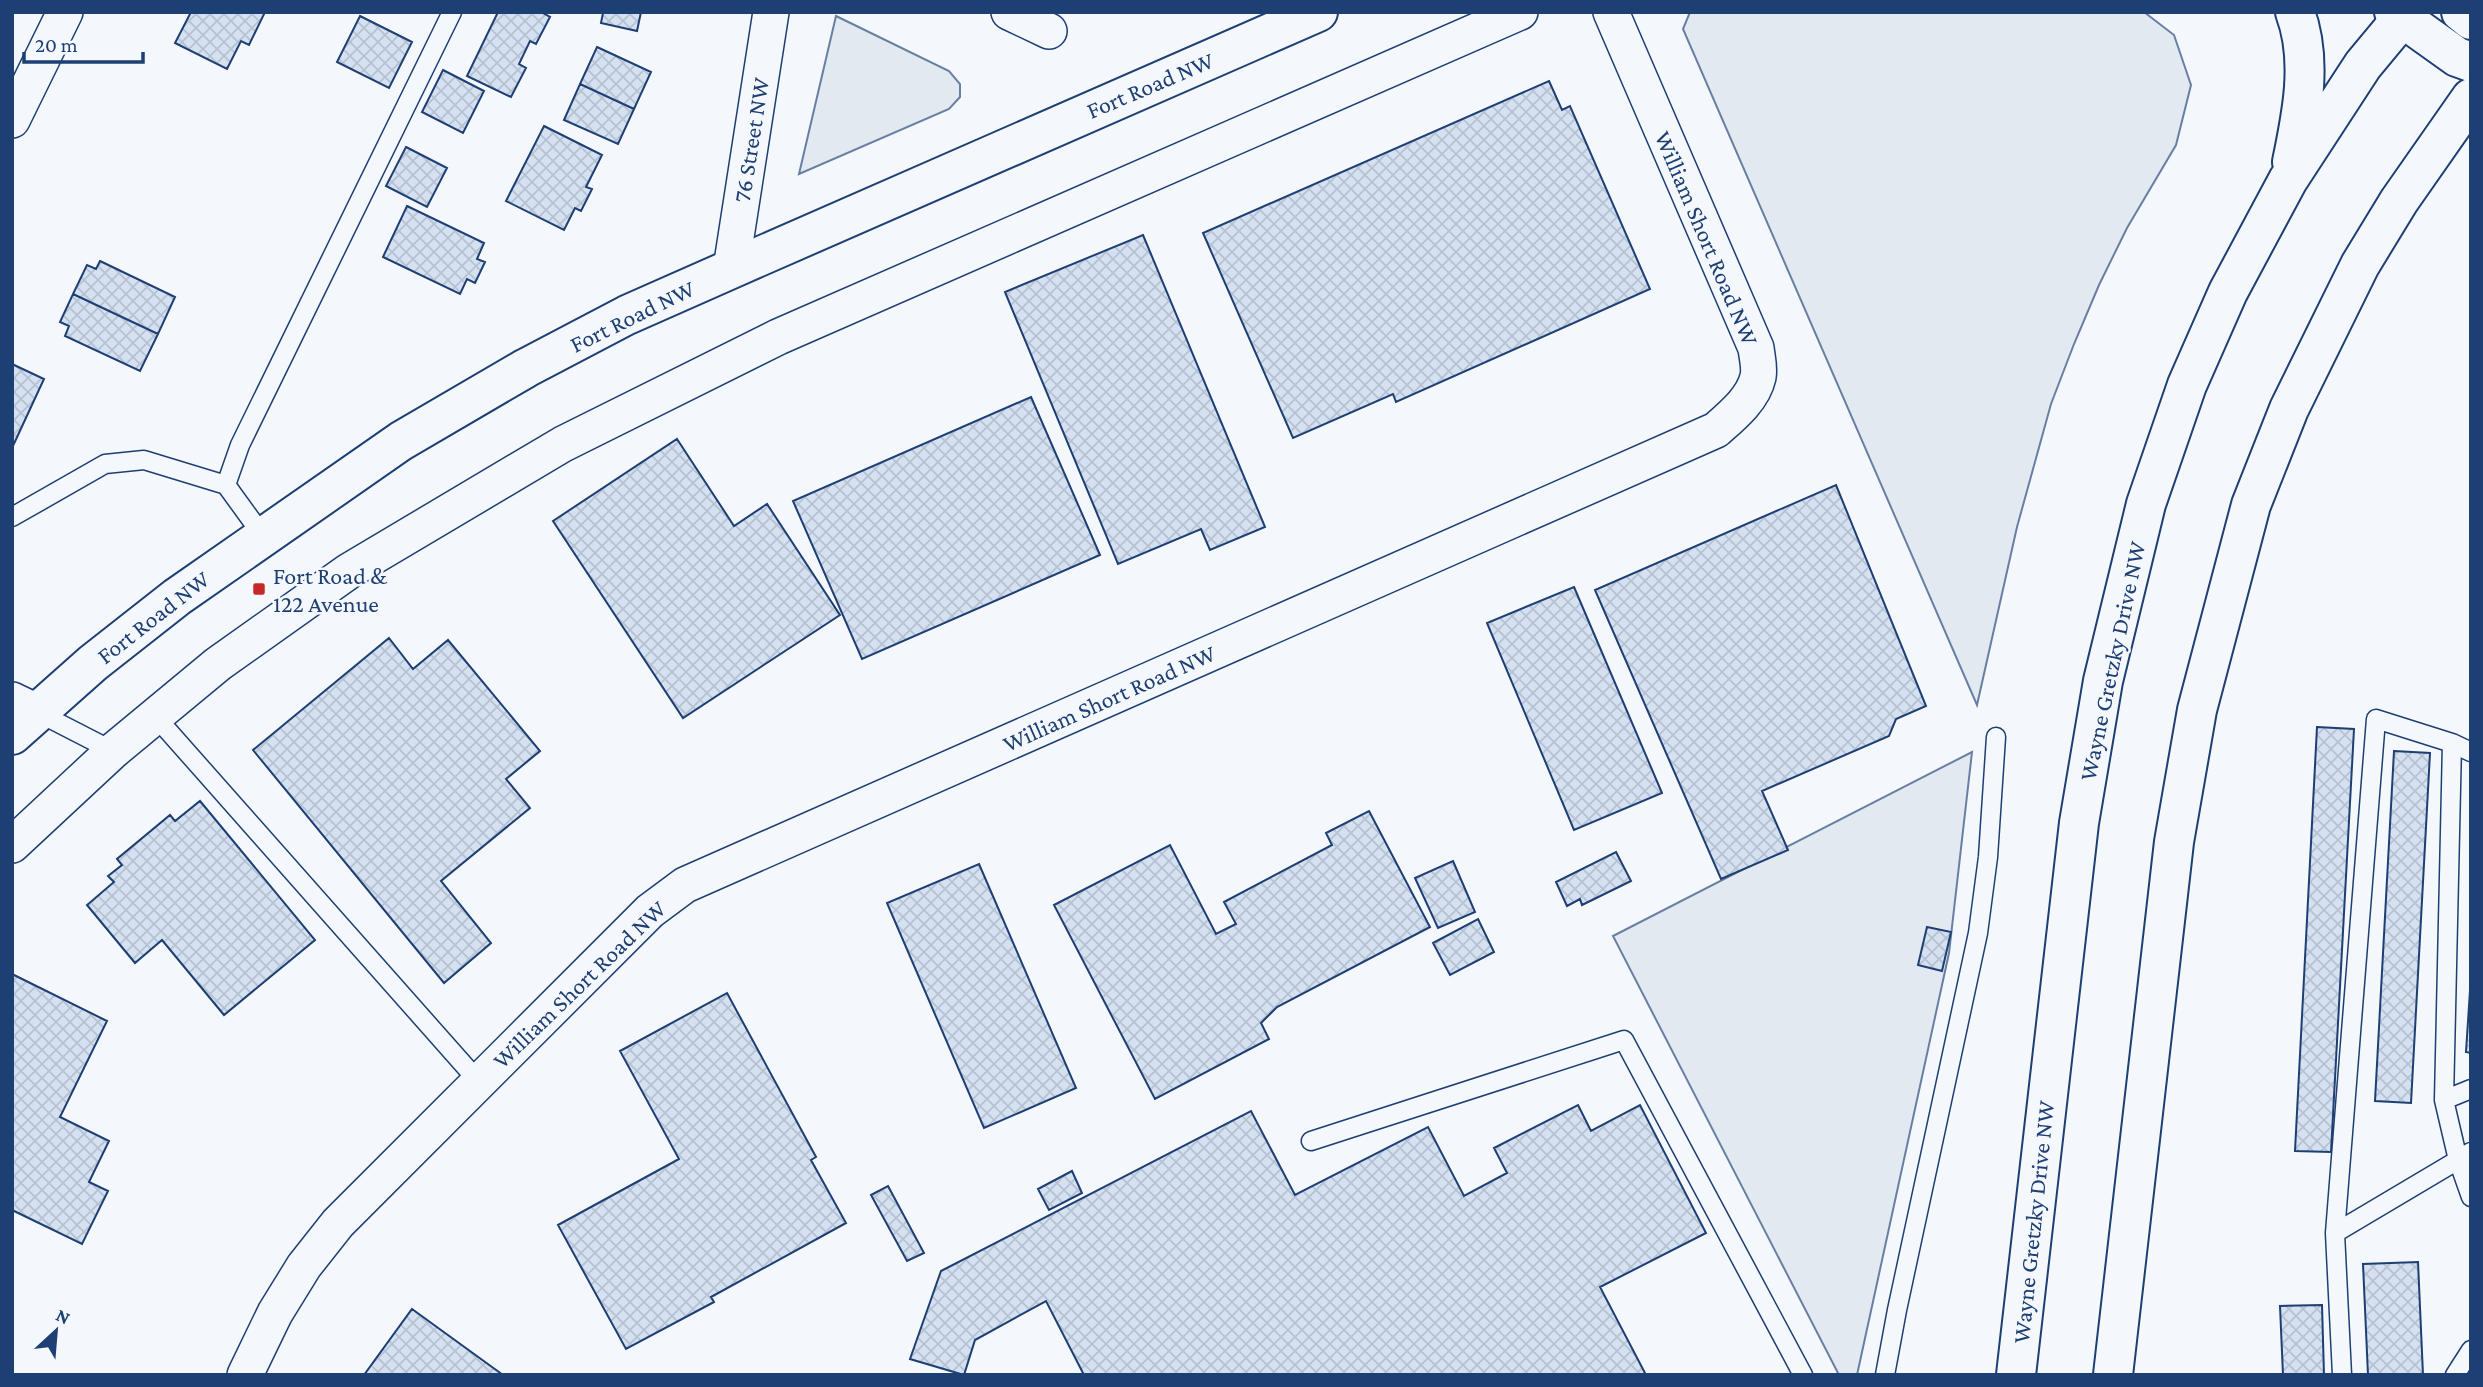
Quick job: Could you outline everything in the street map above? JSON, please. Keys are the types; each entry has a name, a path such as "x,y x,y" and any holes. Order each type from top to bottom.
{"main road":[{"name":"Fort Road NW","path":"21,716 177,597 263,536 401,441 526,368 627,315 731,268 1318,12"},
{"path":"2288,180 2301,121 2304,83 2303,49 2295,12"},
{"path":"2462,12 2471,20"},
{"path":"2401,14 2457,57 2471,62"},
{"name":"Wayne Gretzky Drive NW","path":"2016,1375 2079,823 2103,681 2146,504 2187,385 2228,292 2288,180 2363,65 2401,14"},
{"path":"2113,1375 2175,842 2197,710 2251,505 2288,409 2360,265 2399,201 2471,99"}],"street":[{"path":"12,120 65,12"},
{"name":"76 Street NW","path":"731,268 771,12"},
{"path":"1009,12 1053,22"},
{"path":"12,845 113,751 218,664 349,571 563,444 778,337 1520,12"},
{"name":"William Short Road NW","path":"245,1375 275,1313 304,1266 338,1223 650,911 685,885 1716,430 1734,415 1748,398 1758,376 1756,348 1611,12"}],"lane":[{"path":"226,485 240,445 452,12"},
{"path":"12,517 105,464 145,460 226,485 263,536"},
{"path":"21,716 113,751"},
{"path":"155,716 479,1082"},
{"path":"2342,1375 2335,1233 2376,719 2452,743 2471,752"},
{"path":"1885,1375 1978,933 1988,857 1996,737"},
{"path":"2452,743 2444,1100 2464,1156 2471,1197"},
{"path":"1311,1141 1624,1040 1803,1375"},
{"path":"2444,1100 2471,1088"},
{"path":"2335,1233 2464,1156"},
{"path":"2455,1375 2471,1350"}],"shaded area":[{"path":"1690,12 2144,12 2174,35 2191,85 2176,145 2127,228 2099,285 2051,404 2017,527 1977,705 1683,29"},
{"path":"836,16 949,71 960,84 960,97 949,109 799,174"},
{"path":"1972,752 1949,953 1857,1375 1839,1375 1613,936"}],"building":[{"path":"191,12 265,12 249,45 241,41 227,69 175,43"},
{"path":"498,12 541,12 550,17 536,44 530,41 519,64 526,68 511,97 467,76"},
{"path":"600,12 641,12 637,31 601,23 603,13"},
{"path":"360,16 412,42 389,88 337,62"},
{"path":"597,47 651,72 634,109 580,84"},
{"path":"443,70 484,91 463,133 422,112"},
{"path":"1549,81 1562,110 1570,106 1650,289 1396,402 1393,394 1293,438 1203,233"},
{"path":"580,84 634,109 618,144 564,120"},
{"path":"544,126 602,155 586,187 592,189 581,211 575,208 564,230 506,201"},
{"path":"406,147 447,168 427,207 386,186"},
{"path":"407,206 484,243 477,259 485,262 475,283 467,279 460,294 383,257"},
{"path":"1143,235 1265,527 1210,550 1201,529 1118,564 1005,292"},
{"path":"100,261 175,297 158,334 73,294 87,265 96,269"},
{"path":"73,294 158,334 140,371 65,336 69,326 60,322"},
{"path":"12,364 44,379 12,448"},
{"path":"1031,397 1100,555 862,659 793,501"},
{"path":"677,439 734,526 767,504 840,615 683,718 553,521"},
{"path":"1836,485 1926,706 1896,719 1889,736 1762,791 1788,850 1721,879 1595,590"},
{"path":"1574,587 1662,793 1574,830 1487,623"},
{"path":"389,638 413,669 448,640 540,751 506,779 530,808 441,881 491,943 444,983 253,750"},
{"path":"2317,727 2354,729 2331,1152 2295,1151"},
{"path":"2394,751 2430,753 2411,1103 2375,1101"},
{"path":"200,801 315,940 224,1015 162,940 135,963 87,905 114,882 108,876 122,865 117,859 170,815 175,821"},
{"path":"1369,811 1430,927 1277,1007 1261,1023 1269,1039 1155,1099 1054,905 1170,845 1216,934 1236,924 1224,902 1332,845 1326,833"},
{"path":"1616,852 1631,881 1582,905 1580,899 1567,906 1556,882"},
{"path":"1453,861 1475,912 1438,928 1415,878"},
{"path":"979,864 1076,1088 984,1128 887,903"},
{"path":"1478,919 1494,952 1450,975 1433,943"},
{"path":"1927,927 1951,932 1942,971 1918,965"},
{"path":"12,974 107,1021 60,1117 109,1141 89,1182 108,1191 82,1244 12,1210"},
{"path":"2471,975 2471,1053 2466,1052"},
{"path":"727,993 816,1157 811,1160 846,1223 711,1297 714,1302 626,1349 558,1225 679,1159 620,1051"},
{"path":"1578,1105 1591,1131 1640,1105 1706,1233 1600,1287 1646,1375 1084,1375 1046,1301 975,1340 964,1375 910,1359 941,1271 1251,1111 1295,1195 1428,1127 1464,1196 1507,1173 1494,1148"},
{"path":"1072,1171 1082,1193 1049,1210 1038,1189"},
{"path":"888,1186 924,1253 907,1261 871,1195"},
{"path":"2418,1262 2423,1375 2368,1375 2363,1264"},
{"path":"2322,1305 2324,1375 2283,1375 2280,1306"},
{"path":"412,1309 503,1375 364,1375"}],"place":[{"name":"Fort Road & 122 Avenue","path":"259,589"}]}
